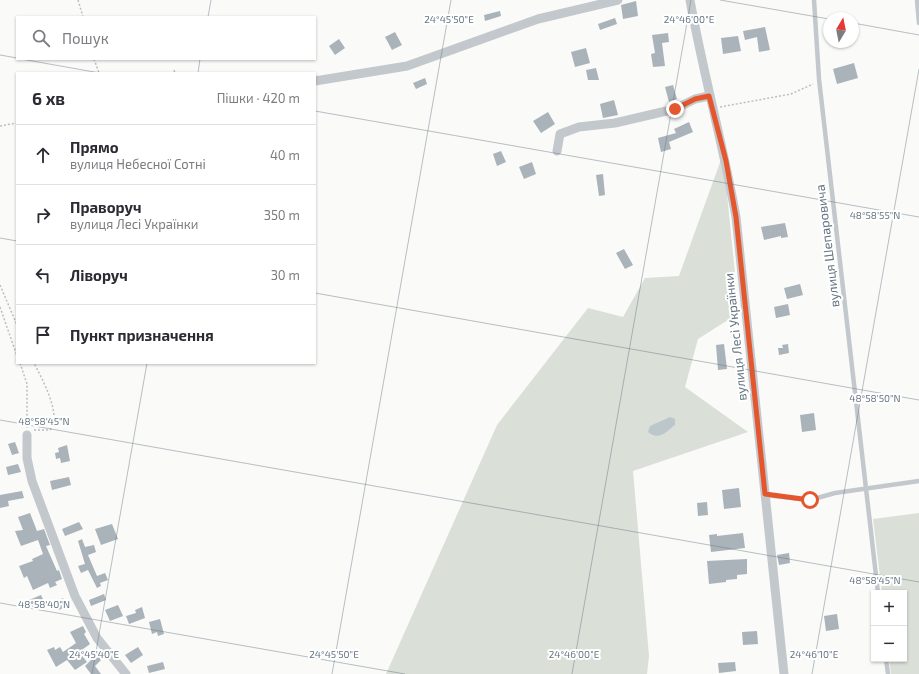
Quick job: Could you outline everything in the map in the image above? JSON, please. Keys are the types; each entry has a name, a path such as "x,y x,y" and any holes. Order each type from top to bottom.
{"street":[{"path":"316,81 407,66 538,19 618,0"},
{"name":"вулиця Лесі Українки","path":"690,0 709,96 726,161 736,217 784,674"},
{"path":"557,151 560,134 579,127 615,123 675,109 695,99 709,96"},
{"path":"27,432 27,458 32,481 75,596 97,638 126,674"}],"lane":[{"name":"вулиця Шепаровича","path":"814,0 819,80 878,590"},
{"path":"917,0 919,22"},
{"path":"765,494 810,500 835,493 866,490 919,481"},
{"path":"886,662 888,674"}],"path":[{"path":"78,0 83,16"},
{"path":"94,60 99,72"},
{"path":"713,109 791,94 807,88 819,80"},
{"path":"0,126 16,123"},
{"path":"0,285 16,323"},
{"path":"0,307 16,353"},
{"path":"20,364 27,384 27,432 50,430 53,426 54,419 48,394 34,364"}],"shaded area":[{"path":"723,154 739,313 698,339 685,387 748,432 633,471 649,656 647,674 386,674 497,425 588,308 623,317 645,278 679,276"},
{"path":"670,417 675,419 675,425 665,433 656,436 648,432 650,426"},
{"path":"919,513 919,674 891,674 889,662 907,662 907,590 882,590 873,519"}],"building":[{"path":"636,1 638,16 623,19 621,5"},
{"path":"500,11 501,16 485,21 484,15"},
{"path":"615,18 617,24 600,30 598,24"},
{"path":"765,27 770,50 759,52 757,37 745,40 743,31"},
{"path":"395,32 402,45 392,50 385,37"},
{"path":"668,33 669,42 662,43 665,66 653,67 651,54 655,53 652,35"},
{"path":"738,36 741,51 723,54 721,38"},
{"path":"339,39 345,48 335,55 329,46"},
{"path":"586,48 590,63 575,67 571,52"},
{"path":"854,63 858,78 837,84 833,69"},
{"path":"596,68 599,80 588,80 586,70"},
{"path":"425,78 427,84 416,89 413,83"},
{"path":"673,85 677,99 669,102 665,87"},
{"path":"614,100 618,115 603,118 600,104"},
{"path":"548,112 555,124 541,133 533,121"},
{"path":"689,122 693,132 669,142 671,149 661,152 658,138 676,133 674,129"},
{"path":"501,151 506,162 497,166 493,154"},
{"path":"532,162 536,174 524,179 519,167"},
{"path":"603,174 605,195 599,196 596,175"},
{"path":"785,223 788,237 781,238 781,236 764,240 761,227"},
{"path":"624,249 633,265 625,269 616,253"},
{"path":"800,284 803,295 787,299 784,288"},
{"path":"788,304 790,315 776,318 774,307"},
{"path":"724,344 727,369 718,370 716,345"},
{"path":"788,344 789,353 779,355 778,348 783,348 782,345"},
{"path":"814,413 816,430 802,432 800,415"},
{"path":"15,442 19,453 12,455 8,444"},
{"path":"67,445 70,461 61,463 60,458 56,459 55,453 59,452 58,448"},
{"path":"18,464 21,472 8,475 6,467"},
{"path":"69,477 71,485 52,490 50,481"},
{"path":"739,488 741,507 724,509 722,490"},
{"path":"22,491 24,498 8,501 9,506 0,508 0,495"},
{"path":"707,502 708,515 698,516 697,503"},
{"path":"30,513 37,531 44,529 50,545 46,546 57,571 59,570 62,579 55,582 57,585 50,588 48,583 33,590 27,576 24,578 19,566 33,561 32,559 43,554 38,540 21,546 15,531 23,530 18,517"},
{"path":"79,522 83,529 65,536 62,529"},
{"path":"112,524 118,539 101,545 95,529"},
{"path":"743,533 745,548 711,552 709,535 717,534 717,536"},
{"path":"82,539 85,547 94,545 96,552 88,555 97,576 105,573 108,580 100,583 101,586 97,588 88,570 81,573 78,566 85,564 78,541"},
{"path":"789,553 790,563 779,565 777,555"},
{"path":"747,559 747,574 737,575 737,579 726,580 726,582 709,584 707,561"},
{"path":"104,594 106,600 91,606 89,600"},
{"path":"41,595 44,601 32,607 29,600"},
{"path":"63,598 67,606 59,610 56,602"},
{"path":"118,605 123,616 110,621 105,610"},
{"path":"142,607 145,618 129,624 126,616 136,613 135,610"},
{"path":"837,614 839,629 826,631 824,616"},
{"path":"160,619 164,634 158,636 157,632 152,634 149,622"},
{"path":"83,626 86,632 84,634 90,644 79,652 87,662 75,670 67,660 56,667 47,650 54,647 55,650 60,647 63,652 76,643 70,632"},
{"path":"757,631 758,644 743,645 742,632"},
{"path":"138,647 143,655 131,663 125,655"},
{"path":"97,654 102,659 95,666 101,674 91,674 85,666"},
{"path":"163,662 165,669 149,673 147,666"},
{"path":"735,662 736,671 719,673 718,663"}],"route":[{"path":"675,109 695,99 709,96 726,161 736,217 765,494 810,500"}]}
